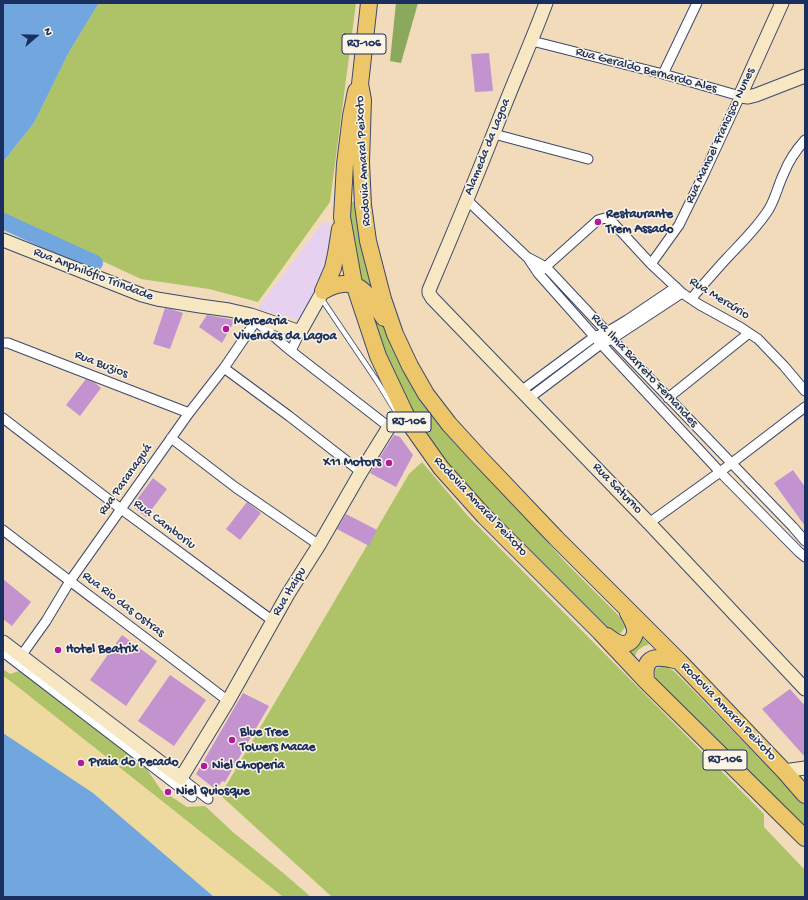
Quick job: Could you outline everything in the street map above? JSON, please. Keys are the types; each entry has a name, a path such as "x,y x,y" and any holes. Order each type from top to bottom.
{"highway":[{"name":"Rodovia Amaral Peixoto","path":"369,3 360,84 363,100 361,162 363,206 368,241 383,299 395,334 410,366 426,394 449,424 551,533 679,661 805,795"},
{"name":"Rodovia Amaral Peixoto","path":"360,84 355,92 351,116 345,164 342,217 354,284 378,356 400,412 441,468 484,516 600,632 646,681 805,838"},
{"path":"322,294 333,268 342,217"},
{"path":"322,294 332,286 338,284 354,284 371,299 395,334"},
{"path":"600,632 619,643 626,643 632,640 635,635 634,627 626,608"},
{"path":"646,681 646,668 650,661 658,657 679,661"}],"street":[{"name":"Alameda da Lagoa","path":"429,290 532,41 546,3"},
{"path":"663,74 697,3"},
{"name":"Rua Manoel Francisco Nunes","path":"651,264 679,225 782,3"},
{"name":"Rua Geraldo Bernardo Ales","path":"532,41 663,74 740,96 748,97 756,95 805,76"},
{"path":"494,134 588,159"},
{"path":"691,299 761,221 777,194 783,174 790,159 805,140"},
{"name":"Rua Ilma Barreto Fernandes","path":"467,200 610,336 805,541"},
{"name":"Rua Mercúrio","path":"542,270 598,220 605,218 611,221 651,264 679,290 700,305 749,332 771,352 805,391"},
{"name":"Rua Anphilófio Trindade","path":"3,240 152,298 229,310 300,332"},
{"name":"Rua Ilma Barreto Fernandes","path":"542,270 601,344 720,472 803,552"},
{"name":"Rua Saturno","path":"429,290 432,298 649,523 805,689"},
{"path":"525,395 679,290"},
{"path":"291,351 322,294"},
{"path":"253,318 291,351 389,427"},
{"name":"Rua Paranaguá","path":"21,656 46,621 70,581 189,413 224,368 253,318"},
{"path":"668,398 749,332"},
{"path":"525,395 594,336 610,336"},
{"name":"Rua Buzios","path":"3,343 8,343 189,413"},
{"path":"224,368 362,472"},
{"path":"649,523 720,472 805,407"},
{"name":"Rua Itaipu","path":"181,778 228,701 288,594 319,546 389,427 400,412"},
{"name":"Rua Camboriu","path":"3,418 121,509 272,621"},
{"path":"171,438 235,488 319,546"},
{"name":"Rua Rio das Ostras","path":"3,530 228,701"},
{"path":"3,642 208,799"},
{"path":"3,652 192,797"},
{"path":"784,771 805,768"}],"lane":[{"path":"322,294 377,381 400,412"}],"shaded area":[{"path":"325,220 329,223 331,259 299,320 257,309"}],"green space":[{"path":"99,3 356,3 330,202 258,302 209,289 141,279 3,215 3,162 34,123 69,52"},
{"path":"396,3 418,3 401,63 390,61"},
{"path":"353,201 357,207 373,290 359,283 348,209"},
{"path":"370,302 454,439 567,564 619,616 625,627 621,633 611,632 471,496 420,434 384,361"},
{"path":"422,462 467,515 764,814 764,827 805,869 805,897 332,897 219,794 227,784 409,474"},
{"path":"639,634 649,644 636,653 634,659 623,648"},
{"path":"663,665 674,671 805,805 805,832 656,679 654,670"},
{"path":"3,669 10,674 19,671 144,765 161,790 187,807 205,806 234,833 311,897 283,897 3,676"}],"sand":[{"name":"Praia do Pecado","path":"3,676 283,897 214,897 93,793 3,733"}],"water":[{"path":"3,3 99,3 69,52 34,123 3,162"},
{"path":"3,733 93,793 214,897 3,897"}],"building":[{"path":"489,53 493,91 475,92 471,54"},
{"path":"165,308 183,313 170,349 153,344"},
{"path":"207,315 235,320 222,343 199,327"},
{"path":"86,379 95,383 101,388 80,416 66,405"},
{"name":"X11 Motors","path":"394,435 400,437 413,455 396,487 370,473"},
{"path":"793,470 805,487 805,526 774,483"},
{"path":"153,478 167,489 146,517 132,506"},
{"path":"247,502 261,513 240,540 226,529"},
{"path":"346,514 377,530 369,546 337,529"},
{"path":"3,579 31,602 12,626 3,619"},
{"path":"122,635 157,661 126,706 90,680"},
{"path":"170,675 206,700 174,746 138,721"},
{"path":"790,689 805,706 805,757 762,709"},
{"name":"Blue Tree Towers Macae","path":"243,693 269,706 225,782 222,781 216,790 196,774"}],"waterway":[{"path":"3,221 95,263"}],"place":[{"name":"Restaurante Trem Assado","path":"598,222"},
{"name":"Mercearia Vivendas da Lagoa","path":"226,329"},
{"name":"X11 Motors","path":"389,463"},
{"name":"Hotel Beatrix","path":"58,650"},
{"name":"Blue Tree Towers Macae","path":"232,740"},
{"name":"Praia do Pecado","path":"81,763"},
{"name":"Niel Choperia","path":"204,766"},
{"name":"Niel Quiosque","path":"168,792"}]}
